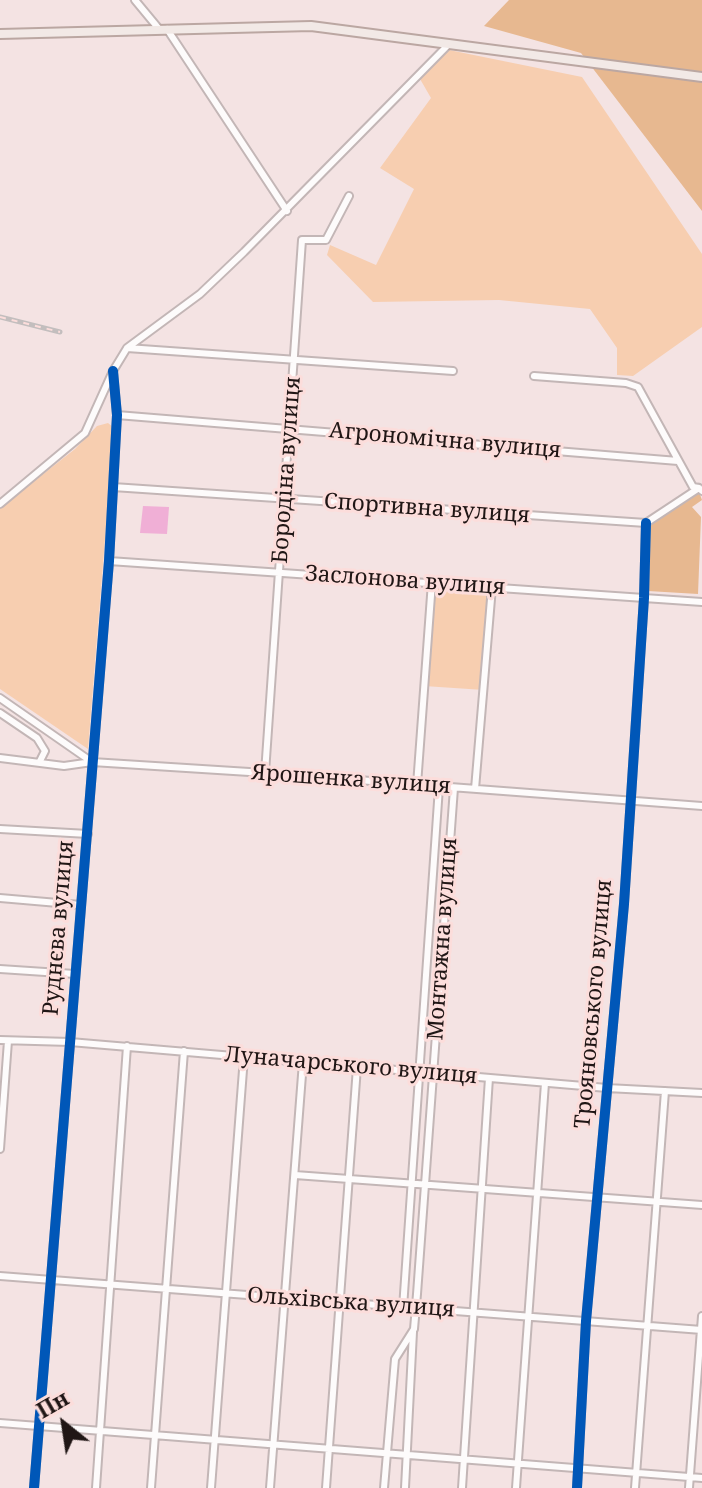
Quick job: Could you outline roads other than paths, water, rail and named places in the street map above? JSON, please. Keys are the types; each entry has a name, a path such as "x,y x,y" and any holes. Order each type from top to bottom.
{"main road":[{"path":"0,34 311,26 702,77"}],"street":[{"path":"135,0 163,29 287,211"},
{"path":"0,504 85,433 127,348 200,294 287,211 449,44"},
{"name":"Бородіна вулиця","path":"265,773 302,240 326,240 349,196"},
{"path":"127,348 453,371"},
{"name":"Руднєва вулиця","path":"34,1488 109,561 117,415 113,371"},
{"path":"534,376 626,383 638,387 693,487 701,490"},
{"name":"Агрономічна вулиця","path":"117,415 678,461"},
{"name":"Спортивна вулиця","path":"113,487 646,523"},
{"path":"646,523 701,490"},
{"name":"Трояновського вулиця","path":"577,1488 586,1321 630,801 646,523"},
{"name":"Заслонова вулиця","path":"109,561 702,602"},
{"path":"417,785 432,582"},
{"path":"475,789 492,587"},
{"path":"0,698 92,762"},
{"path":"0,713 37,738 45,751 40,761"},
{"name":"Ярошенка вулиця","path":"0,758 76,766 92,762 265,773 702,806"},
{"name":"Монтажна вулиця","path":"403,1308 439,787"},
{"name":"Монтажна вулиця","path":"405,1488 415,1308 433,1074 438,1045 454,788"},
{"path":"0,829 88,834"},
{"path":"0,898 81,905"},
{"path":"0,969 75,974"},
{"path":"0,1149 4,1040"},
{"name":"Луначарського вулиця","path":"4,1040 127,1046 433,1074 702,1093"},
{"path":"96,1488 127,1046"},
{"path":"151,1488 184,1051"},
{"path":"211,1488 244,1057"},
{"path":"270,1488 303,1062"},
{"path":"326,1488 357,1067"},
{"path":"462,1488 489,1078"},
{"path":"516,1488 545,1083"},
{"path":"635,1488 665,1091"},
{"path":"295,1175 702,1205"},
{"name":"Ольхівська вулиця","path":"0,1276 701,1330"},
{"path":"689,1488 702,1316"},
{"name":"Монтажна вулиця","path":"384,1488 395,1359 414,1329"},
{"path":"0,1423 702,1478"}],"railway":[{"path":"0,317 60,332"}]}
